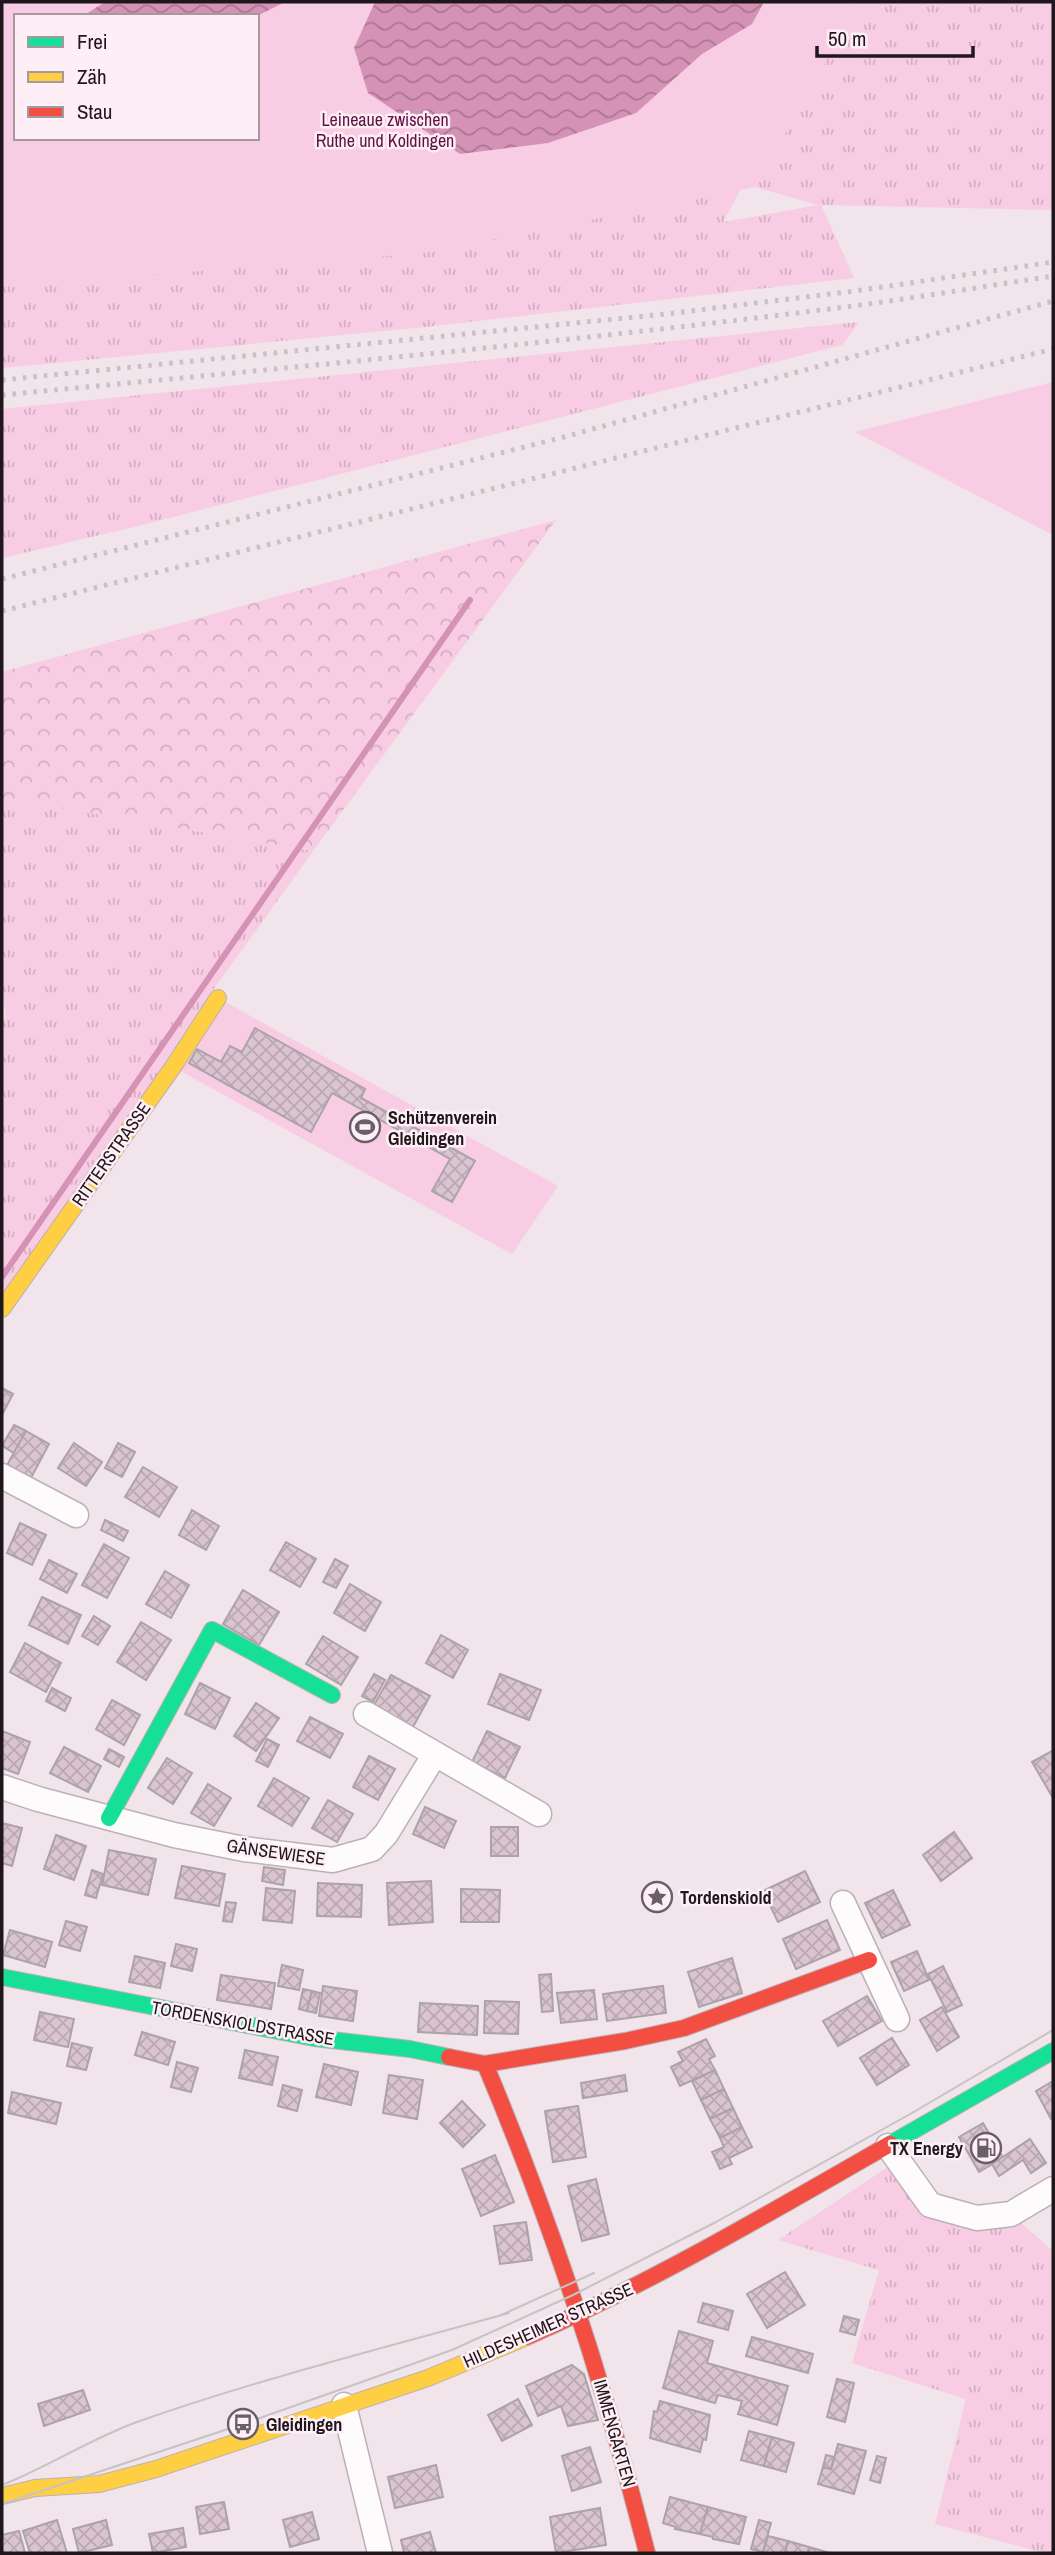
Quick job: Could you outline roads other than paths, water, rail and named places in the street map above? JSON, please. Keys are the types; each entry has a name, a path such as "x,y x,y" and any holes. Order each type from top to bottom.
{"street":[{"name":"RITTERSTRASSE","path":"2,1309 218,998"},
{"path":"2,1476 76,1516"},
{"path":"109,1818 212,1630 332,1695"},
{"path":"366,1714 539,1814"},
{"name":"GÄNSEWIESE","path":"2,1787 174,1835 244,1849 333,1860 372,1849 386,1835 435,1754"},
{"path":"844,1903 897,2019"},
{"name":"TORDENSKIOLDSTRASSE","path":"2,1977 314,2038 410,2049 485,2064 625,2041 684,2028 869,1960"},
{"name":"HILDESHEIMER STRASSE","path":"2,2496 35,2488 112,2482 192,2458 428,2378 580,2314 723,2239 1053,2051"},
{"path":"485,2064 516,2135 580,2314"},
{"path":"888,2146 930,2205 977,2218 1011,2214 1053,2189"},
{"name":"IMMENGARTEN","path":"580,2314 614,2421 648,2553"},
{"path":"344,2405 380,2553"}],"water":[{"path":"105,2 285,2 259,15 86,14"},
{"path":"375,2 764,2 752,24 702,54 636,113 548,143 460,154 368,93 354,48"}],"waterway":[{"path":"2,1277 470,600"}],"tram line":[{"path":"2,2504 243,2424 452,2350 573,2295 716,2222 912,2113 1053,2030"},
{"path":"499,2316 594,2273"},
{"path":"2,2485 120,2429 183,2406 322,2364 509,2313"}],"railway":[{"path":"2,380 666,314 855,291 1053,262"},
{"path":"2,395 641,331 853,306 1053,276"},
{"path":"2,579 564,437 1053,301"},
{"path":"2,611 1053,349"}],"place":[{"name":"Schützenverein Gleidingen","path":"365,1127"},
{"name":"Tordenskiold","path":"657,1897"},
{"name":"TX Energy","path":"986,2148"},
{"name":"Gleidingen","path":"243,2424"}],"park label":[{"name":"Leineaue zwischen Ruthe und Koldingen","path":"385,129"}]}
